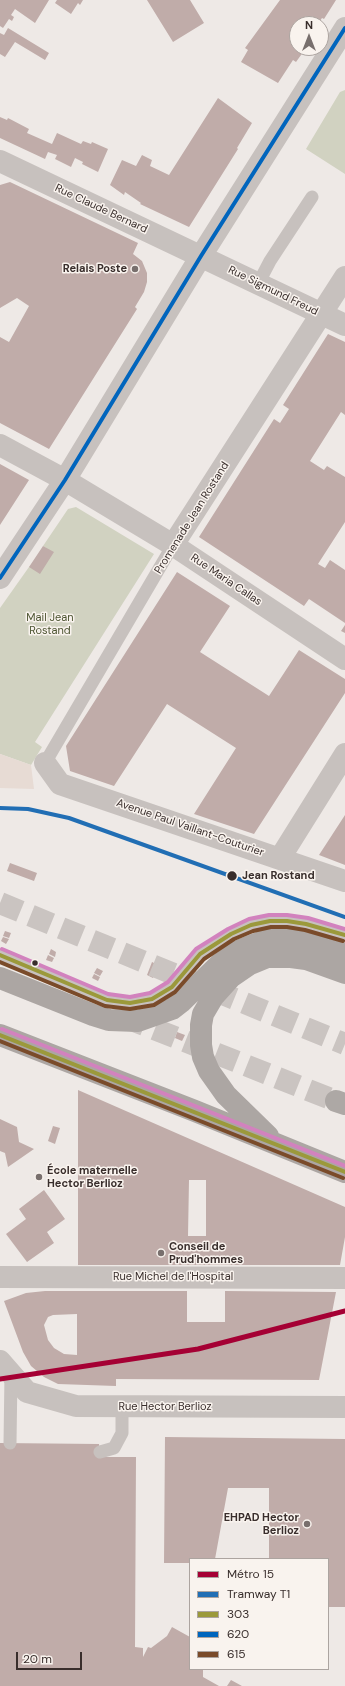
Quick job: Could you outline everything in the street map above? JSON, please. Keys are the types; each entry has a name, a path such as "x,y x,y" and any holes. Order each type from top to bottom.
{"main road":[{"path":"0,978 109,1020 138,1021 172,1009 220,964 238,951 266,940 299,939 345,954"},
{"path":"275,1143 226,1095 209,1071 203,1057 201,1025 203,1014 213,997 231,977 250,964 267,957 291,957 306,960 345,973"},
{"path":"0,1035 345,1172"}],"street":[{"path":"0,578 65,480 201,256 345,28"},
{"name":"Rue Claude Bernard","path":"0,161 201,256"},
{"name":"Rue Sigmund Freud","path":"201,256 345,325"},
{"name":"Promenade Jean Rostand","path":"173,545 345,277"},
{"name":"Rue Maria Callas","path":"0,446 65,480 173,545 345,659"},
{"path":"280,858 345,754"},
{"name":"Avenue Paul Vaillant-Couturier","path":"45,763 60,784 345,881"},
{"name":"Rue Michel de l'Hospital","path":"0,1277 345,1278"},
{"name":"Rue Hector Berlioz","path":"6,1368 27,1392 76,1406 345,1407"}],"lane":[{"path":"258,284 270,261 312,197"},
{"name":"Promenade Jean Rostand","path":"45,763 173,545"},
{"path":"0,955 107,1000 130,1003 152,999 172,987 200,954 232,934 251,925 270,921 287,921 306,924 345,935"},
{"path":"6,1368 10,1443"},
{"path":"100,1452 114,1448 122,1433 122,1406"}],"green space":[{"path":"345,90 345,174 306,149 340,92"},
{"name":"Mail Jean Rostand","path":"76,507 154,554 35,742 42,747 31,765 0,754 0,608 29,567 53,553 43,546 68,509"}],"shaded area":[{"path":"0,754 31,765 34,789 0,788"}],"building":[{"path":"0,0 49,0 35,23 15,9 11,15 14,17 12,21 9,19 3,28 0,26"},
{"path":"57,0 83,0 80,5 78,3 71,14 55,3"},
{"path":"147,0 190,0 204,23 173,42"},
{"path":"280,0 336,0 326,16 289,16 289,56 300,56 296,62 293,60 278,83 241,62 248,50 245,48"},
{"path":"8,28 49,53 45,60 15,42 5,57 0,54 0,33 4,35"},
{"path":"218,98 252,123 237,148 238,149 189,227 140,204 141,203 125,192 124,195 110,185 122,160 136,166 142,155 152,160 150,166 169,175"},
{"path":"0,117 7,120 8,118 29,129 27,133 52,144 57,133 81,144 83,141 91,144 92,142 108,149 98,172 82,164 83,162 75,158 71,167 55,159 57,155 48,152 45,159 0,138"},
{"path":"10,182 138,243 133,254 142,261 147,273 147,282 144,292 135,307 137,309 49,449 0,423 0,337 9,342 29,306 17,298 0,308 0,185"},
{"path":"328,334 345,342 345,415 341,412 310,461 324,470 327,466 345,477 345,522 318,564 325,568 330,560 345,570 345,623 309,599 304,606 199,537 274,419 280,423 289,409 283,405"},
{"path":"0,464 29,480 0,525"},
{"path":"43,546 54,552 40,574 29,567"},
{"path":"177,572 230,606 200,652 269,696 299,650 345,679 345,693 254,834 194,814 236,748 167,704 114,786 70,771 66,746"},
{"path":"345,625 345,633 341,631"},
{"path":"345,815 345,865 319,855"},
{"path":"10,863 37,873 34,881 7,871"},
{"path":"5,931 11,933 9,938 3,936"},
{"path":"3,937 9,939 6,944 1,941"},
{"path":"51,949 56,952 55,957 49,954"},
{"path":"48,955 54,958 52,962 46,960"},
{"path":"152,962 158,965 153,978 147,975"},
{"path":"97,968 103,971 100,976 94,973"},
{"path":"94,974 100,977 98,981 92,978"},
{"path":"177,1032 185,1035 182,1041 175,1038"},
{"path":"78,1090 345,1207 345,1237 340,1265 78,1265","holes":["189,1180 206,1180 206,1236 188,1236"]},
{"path":"0,1119 17,1127 19,1142 34,1149 8,1167 5,1153 0,1151"},
{"path":"53,1126 60,1128 55,1144 48,1141"},
{"path":"44,1190 65,1219 47,1232 54,1243 27,1262 6,1234 26,1219 19,1209"},
{"path":"45,1291 187,1291 187,1322 225,1322 225,1291 336,1292 319,1380 116,1379 116,1386 58,1384 44,1377 31,1366 23,1352 4,1301 26,1293","holes":["77,1314 77,1355 64,1354 54,1348 48,1340 44,1325 48,1317 53,1315"]},
{"name":"EHPAD Hector Berlioz","path":"165,1437 345,1439 345,1607 329,1607 329,1558 269,1558 269,1488 228,1488 215,1558 189,1558 189,1563 164,1563"},
{"path":"0,1443 99,1444 100,1457 136,1457 135,1647 143,1648 143,1657 148,1647 151,1648 167,1636 172,1627 189,1636 189,1670 203,1670 203,1677 219,1686 0,1686"},
{"path":"231,1680 242,1686 227,1686"}],"tunnel":[{"path":"0,903 345,1044"},
{"path":"124,1017 336,1101"}],"metro line":[{"name":"15","path":"0,1379 198,1349 345,1311"}],"tram line":[{"name":"T1","path":"0,808 28,809 69,818 345,917"}],"transit line":[{"name":"620","path":"0,578 65,480 201,256 345,28"},
{"path":"2,949 108,994 130,997 150,993 168,982 196,949 228,929 249,919 269,915 287,915 308,918 345,929"},
{"name":"303","path":"0,955 107,1000 130,1003 152,999 172,987 200,954 231,934 251,925 270,921 287,921 306,924 345,935"},
{"name":"615","path":"0,962 105,1006 130,1009 154,1005 175,992 204,959 234,939 253,931 271,927 287,927 305,930 343,941"},
{"path":"2,1029 345,1166"},
{"name":"303","path":"0,1035 345,1172"},
{"name":"615","path":"0,1041 343,1178"}],"place":[{"name":"Relais Poste","path":"135,269"},
{"name":"Jean Rostand","path":"232,876"},
{"name":"École maternelle Hector Berlioz","path":"39,1177"},
{"name":"Conseil de Prud'hommes","path":"161,1253"},
{"name":"EHPAD Hector Berlioz","path":"307,1524"}]}
